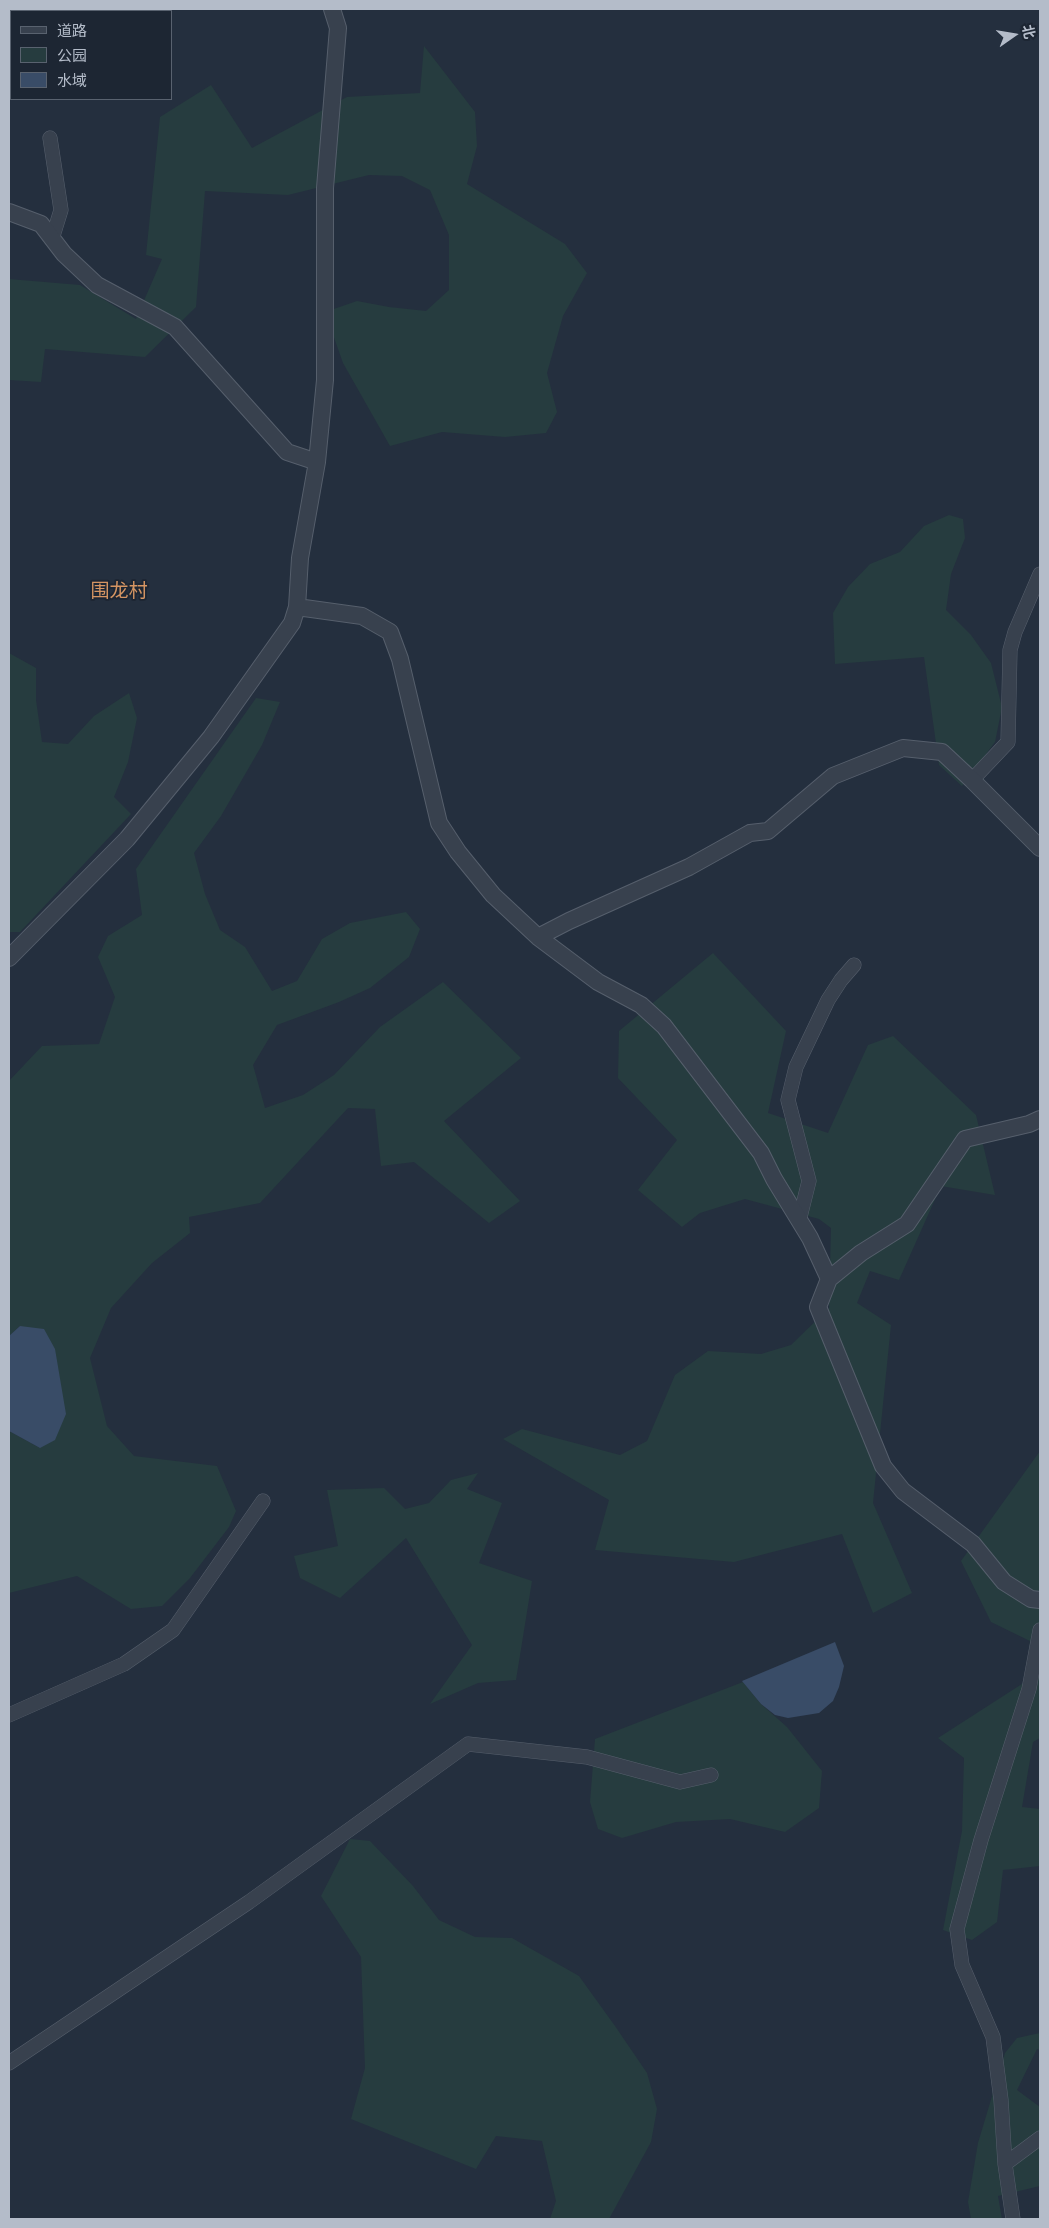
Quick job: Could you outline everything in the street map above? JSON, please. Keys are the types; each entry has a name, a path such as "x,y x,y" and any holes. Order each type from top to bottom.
{"street":[{"path":"9,958 127,839 205,745 292,624 297,607 300,558 317,462 325,380 325,188 338,28 332,9"},
{"path":"50,138 61,210 52,239"},
{"path":"9,212 41,224 64,254 97,285 175,327 287,452 317,462"},
{"path":"972,780 1008,742 1010,650 1015,632 1040,574"},
{"path":"297,607 362,616 390,632 400,659 439,823 458,852 493,896 538,937 598,982 642,1005 664,1026 762,1153 774,1179 810,1238 829,1279"},
{"path":"538,937 689,867 750,832 768,831 833,776 903,748 942,752 1040,848"},
{"path":"800,1221 809,1181 788,1100 796,1067 828,1000 854,965"},
{"path":"1036,1600 1004,1582 972,1544 903,1491 883,1466 818,1307 829,1279 860,1253 907,1224 966,1140 1029,1124 1040,1119"},
{"path":"9,1714 124,1664 173,1630 262,1501"},
{"path":"1013,2219 1005,2164 1001,2100 993,2037 962,1965 957,1929 981,1840 1029,1689 1040,1630"},
{"path":"9,2063 249,1902 468,1744 587,1757 680,1782 710,1775"},
{"path":"1005,2164 1040,2138"}],"green space":[{"path":"424,46 475,112 477,146 467,184 565,244 587,273 563,316 547,373 557,412 546,433 505,437 442,432 390,446 343,363 325,312 357,301 426,311 449,290 449,235 430,190 402,176 369,175 288,195 205,191 196,307 145,357 45,349 41,382 9,380 9,279 80,285 136,319 162,259 146,255 160,117 211,85 252,148 347,97 420,93"},
{"path":"949,515 963,519 965,538 951,574 946,610 971,635 991,663 1002,707 995,742 962,786 939,765 924,657 835,664 833,613 848,587 870,564 900,552 924,526"},
{"path":"9,653 36,668 36,700 42,742 68,744 94,716 129,693 137,718 128,762 114,797 131,814 20,932 9,932"},
{"path":"256,698 280,702 262,745 221,816 194,853 205,894 220,930 245,947 272,991 297,981 322,939 350,923 406,912 420,929 409,957 370,988 339,1002 277,1025 253,1065 265,1108 303,1095 334,1075 380,1027 443,982 521,1058 444,1121 520,1201 489,1223 414,1162 381,1166 375,1109 348,1108 260,1203 189,1217 190,1233 152,1263 111,1308 90,1358 107,1426 134,1456 217,1466 236,1511 229,1527 190,1578 162,1606 131,1609 77,1576 9,1593 9,1431 40,1448 20,1326 9,1336 9,1081 42,1046 99,1044 115,997 98,957 108,936 142,915 136,869"},
{"path":"713,953 786,1031 768,1113 828,1133 868,1045 893,1036 976,1115 995,1195 941,1186 899,1280 870,1271 857,1303 891,1325 873,1503 912,1593 873,1613 842,1534 734,1562 595,1550 609,1500 503,1439 522,1429 620,1455 647,1441 675,1375 708,1351 761,1354 791,1345 829,1308 831,1228 819,1219 745,1199 700,1213 682,1227 638,1190 677,1140 618,1078 619,1031"},
{"path":"1040,1451 1040,1738 1033,1742 1022,1807 1040,1809 1040,1866 1003,1870 997,1922 972,1940 943,1930 962,1831 964,1758 938,1738 1025,1682 1030,1641 991,1622 961,1561"},
{"path":"478,1473 467,1489 502,1503 479,1563 532,1581 516,1680 478,1683 430,1704 472,1645 406,1538 340,1598 300,1578 294,1556 338,1546 327,1490 384,1488 405,1509 429,1503 451,1480"},
{"path":"743,1682 761,1704 787,1727 822,1771 819,1808 785,1832 730,1819 676,1822 622,1838 598,1829 590,1802 595,1739"},
{"path":"350,1839 370,1841 413,1886 439,1920 475,1937 512,1938 579,1976 615,2026 647,2073 657,2109 651,2142 609,2219 550,2219 556,2201 542,2141 496,2136 476,2169 351,2119 365,2068 361,1957 321,1896"},
{"path":"1040,2033 1040,2050 1037,2049 1017,2090 1040,2107 1040,2186 998,2196 1002,2219 971,2219 968,2202 978,2143 1005,2053 1017,2038"}],"water":[{"path":"20,1326 44,1329 55,1349 66,1414 55,1440 40,1448 9,1431 9,1336"},
{"path":"835,1642 844,1666 839,1687 833,1701 819,1713 788,1718 775,1715 761,1704 742,1681"}],"district":[{"name":"围龙村","path":"119,591"}]}
